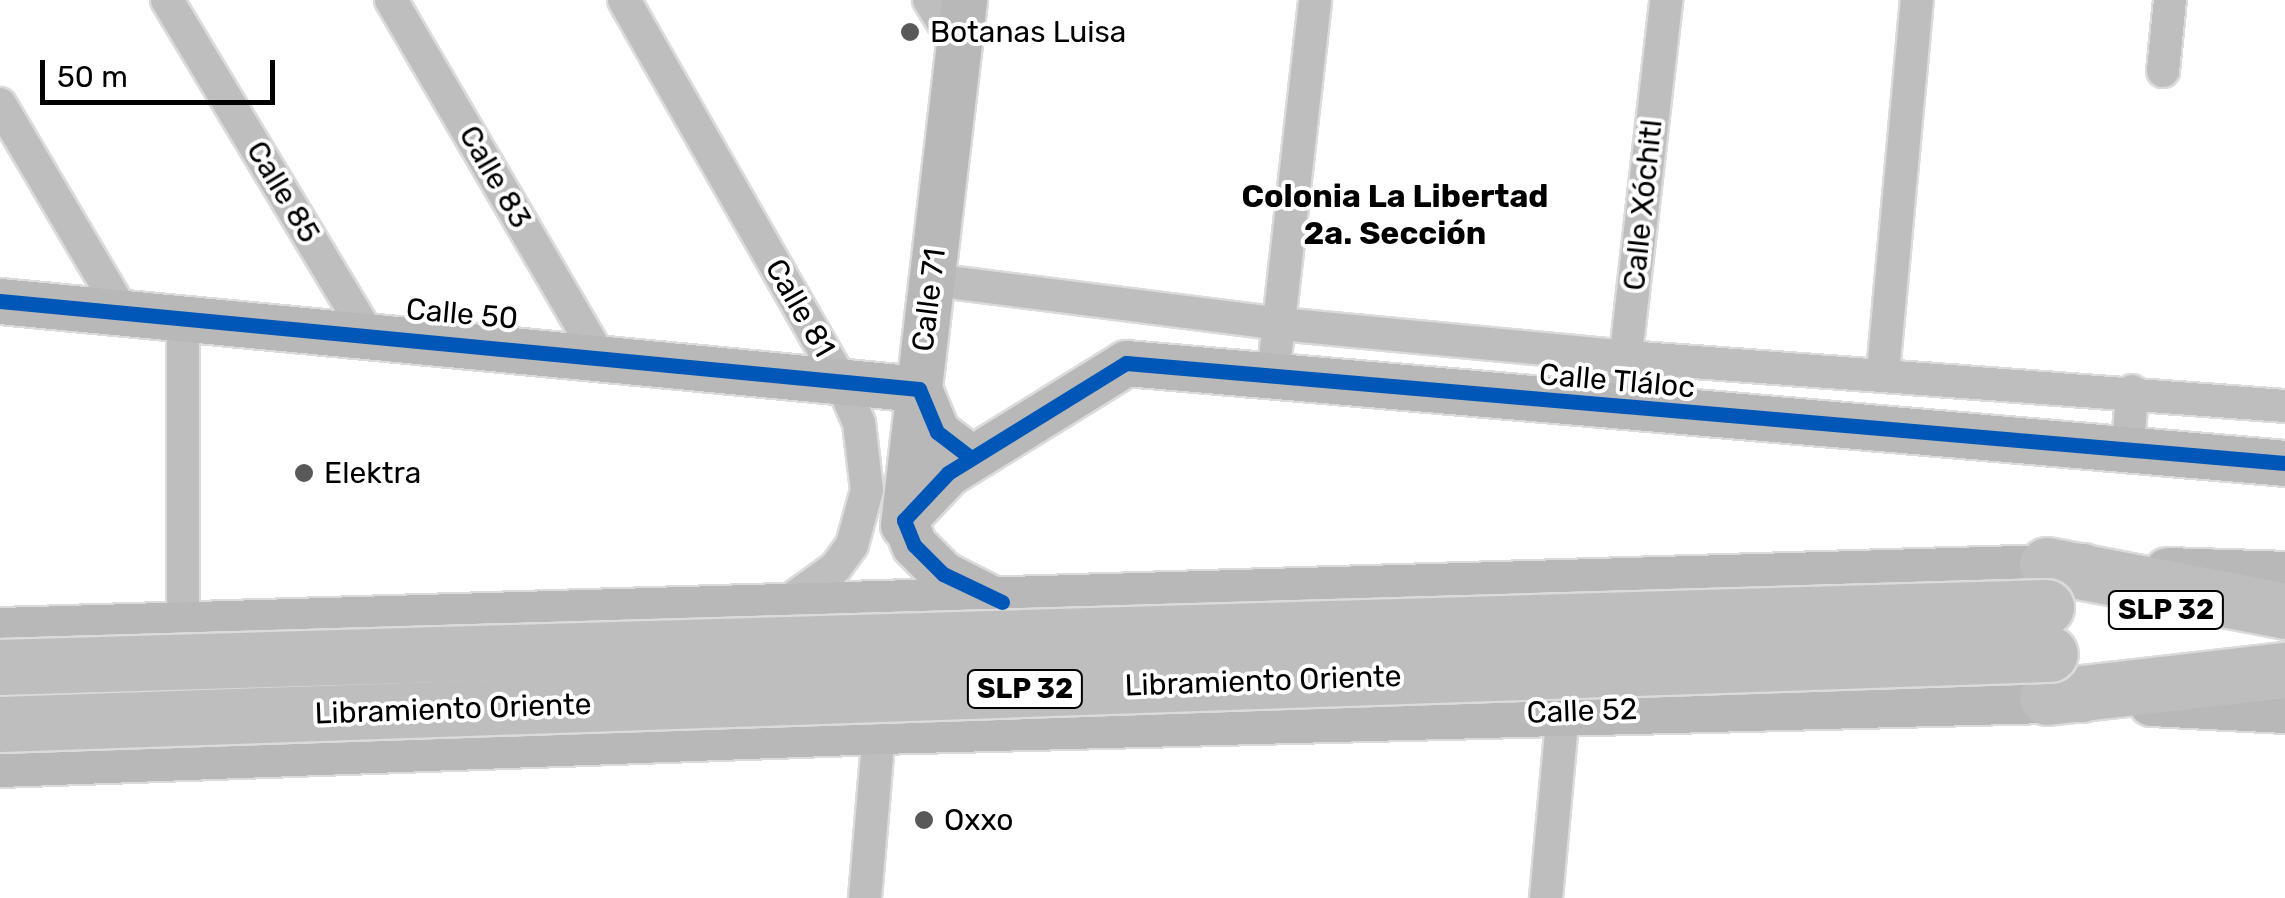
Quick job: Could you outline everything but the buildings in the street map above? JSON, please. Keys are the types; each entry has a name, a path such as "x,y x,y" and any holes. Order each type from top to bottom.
{"highway":[{"name":"Libramiento Oriente","path":"0,724 2048,631 2285,612"},
{"name":"Libramiento Oriente","path":"0,668 2048,631 2285,670"}],"main road":[{"name":"Calle 71","path":"879,731 964,0"},
{"name":"Calle 50","path":"0,301 598,354 919,389"},
{"name":"Calle Tláloc","path":"904,520 928,489 971,458 1126,363 1619,409 2285,463"},
{"path":"919,389 936,432 971,458"},
{"path":"904,520 914,545 943,574 1002,602"},
{"name":"Libramiento Oriente","path":"0,630 1002,602 2048,631 2285,574"},
{"path":"1002,602 968,616 948,648 946,666 958,702 972,716 1006,728"},
{"path":"778,608 822,631 838,669 827,709 788,735"},
{"name":"Calle 52","path":"879,731 1563,712 2048,631 2285,710"},
{"name":"Libramiento Oriente","path":"0,764 879,731"}],"street":[{"name":"Calle 85","path":"167,0 367,333"},
{"name":"Calle 83","path":"391,0 598,354"},
{"name":"Calle 81","path":"624,0 840,379 867,457 862,519 836,568 778,608"},
{"path":"929,0 959,48"},
{"path":"1274,376 1316,0"},
{"name":"Calle Xóchitl","path":"1619,409 1666,0"},
{"path":"1883,372 1918,0"},
{"path":"2163,71 2170,0"},
{"path":"3,118 123,313"},
{"name":"Calle Tláloc","path":"932,280 1280,324 1626,358 1883,372 2285,406"},
{"path":"183,318 183,624"},
{"path":"2128,448 2132,392"},
{"path":"1546,898 1563,712"},
{"name":"Calle 71","path":"865,898 879,731"}],"cycle path":[{"path":"0,301 919,389 937,432 971,458"},
{"path":"1002,602 943,574 914,545 904,520 948,473 1126,363 2285,463"}],"place":[{"name":"Botanas Luisa","path":"910,32"},
{"name":"Elektra","path":"304,473"},
{"name":"Oxxo","path":"924,820"}],"district":[{"name":"Colonia La Libertad 2a. Sección","path":"1395,216"}]}
